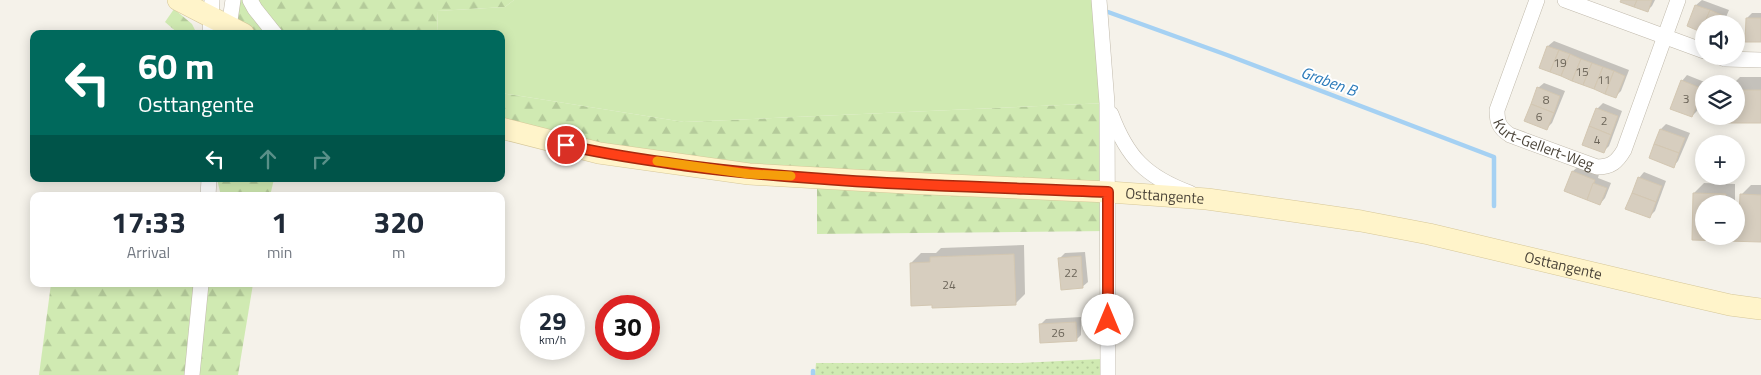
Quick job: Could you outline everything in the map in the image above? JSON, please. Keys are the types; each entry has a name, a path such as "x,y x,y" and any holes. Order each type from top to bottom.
{"main road":[{"path":"178,0 222,24"},
{"name":"Osttangente","path":"505,129 599,153 749,174 1108,192 1207,199 1361,221 1429,234 1678,293 1730,304 1761,308"}],"street":[{"path":"222,24 233,0"},
{"path":"250,0 255,10 272,30"},
{"path":"1099,0 1107,103 1108,375"},
{"name":"Kurt-Gellert-Weg","path":"1537,0 1497,110 1497,121 1502,130 1510,135 1597,167 1608,167 1617,161 1624,150 1664,37"},
{"path":"1565,0 1695,48"},
{"path":"1664,37 1678,0"},
{"path":"1745,60 1761,60"},
{"path":"1107,103 1118,132 1128,151 1141,165 1155,176 1176,188 1207,199"},
{"path":"192,375 201,287"}],"green space":[{"path":"233,0 514,0 505,7 437,11 438,30 236,30 229,26"},
{"path":"514,0 1099,0 1107,103 684,122 505,94 505,30 438,30 437,11 505,7"},
{"path":"174,9 192,24 195,30 174,30 165,22"},
{"path":"505,94 684,122 1107,103 1109,231 817,234 817,178 505,129"},
{"path":"218,182 273,182 271,192 220,192"},
{"path":"51,287 253,287 238,375 39,375"},
{"path":"1102,359 1102,375 815,375 816,363 1020,363"}],"building":[{"path":"1621,0 1637,0 1634,7 1620,2"},
{"path":"1637,0 1652,0 1648,12 1634,7"},
{"path":"1695,5 1710,10 1708,15 1695,15 1695,29 1687,26"},
{"path":"1710,10 1722,15 1708,15"},
{"path":"1746,18 1761,18 1761,42 1745,42"},
{"path":"1547,46 1559,50 1550,72 1539,68"},
{"path":"1559,50 1570,54 1561,76 1550,72"},
{"path":"1570,54 1581,59 1572,81 1561,76"},
{"path":"1581,59 1592,63 1583,85 1572,81"},
{"path":"1592,63 1603,67 1594,89 1583,85"},
{"path":"1603,67 1614,71 1605,94 1594,89"},
{"path":"1614,71 1625,76 1616,98 1605,94"},
{"path":"1681,80 1695,86 1695,109 1692,117 1670,109"},
{"path":"1537,87 1560,96 1554,113 1531,104"},
{"path":"1745,90 1761,90 1761,123 1745,123"},
{"path":"1531,104 1554,113 1547,130 1524,121"},
{"path":"1596,108 1618,116 1611,135 1589,126"},
{"path":"1589,126 1611,135 1604,153 1582,145"},
{"path":"1660,129 1685,138 1679,153 1654,144"},
{"path":"1654,144 1679,153 1674,168 1649,158"},
{"path":"1572,171 1595,180 1587,200 1564,191"},
{"path":"1638,177 1662,186 1656,202 1632,193"},
{"path":"1593,183 1607,188 1600,205 1587,200"},
{"path":"1632,193 1656,202 1650,218 1625,209"},
{"path":"1693,193 1726,194 1695,195 1695,240 1692,240"},
{"path":"1740,194 1761,195 1761,242 1745,242 1745,195"},
{"path":"1014,254 1016,305 932,308 932,305 911,306 910,263 930,262 930,257"},
{"path":"1081,256 1083,288 1061,290 1058,258"},
{"path":"1076,322 1077,341 1040,343 1039,324"}],"waterway":[{"name":"Graben B","path":"1108,12 1227,55 1494,157 1494,206"}],"slow traffic":[{"path":"657,161 749,174 791,176"}],"route":[{"path":"566,145 599,153 749,174 1108,192 1108,320"}]}
